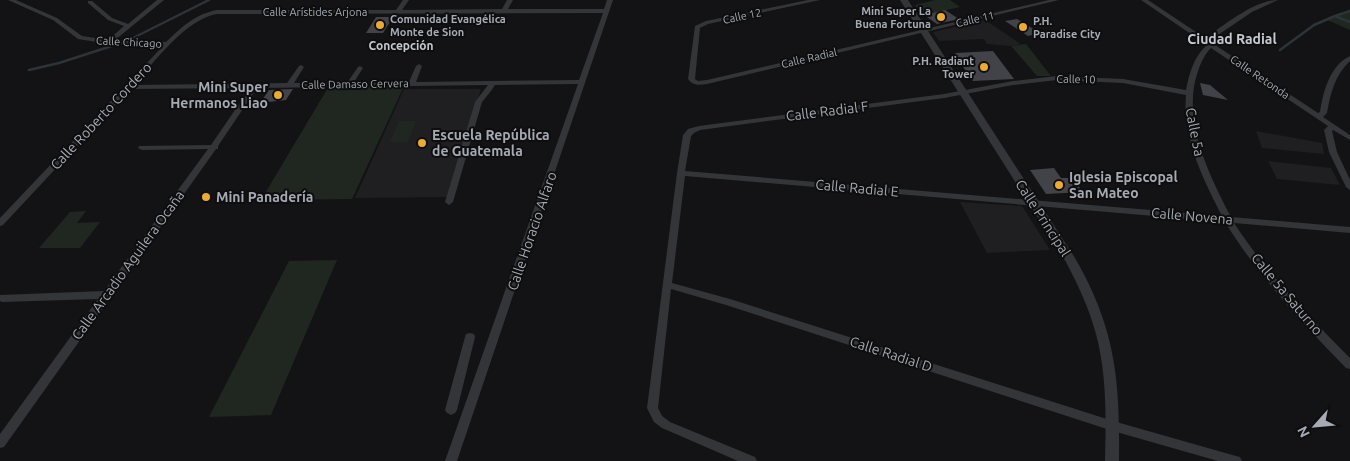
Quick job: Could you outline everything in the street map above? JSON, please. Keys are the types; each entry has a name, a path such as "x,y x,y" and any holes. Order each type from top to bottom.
{"street":[{"name":"Calle Chicago","path":"11,0 55,20 80,38 124,43 168,44"},
{"path":"111,42 161,0"},
{"path":"398,12 406,0"},
{"path":"504,11 510,0"},
{"name":"Calle Horacio Alfaro","path":"451,461 610,0"},
{"name":"Calle 12","path":"694,83 691,79 696,27 816,0"},
{"name":"Calle Principal","path":"904,0 1071,261 1096,313 1103,334 1108,361 1113,426 1112,461"},
{"name":"Calle 11","path":"923,30 1056,0"},
{"name":"Calle Retonda","path":"1144,0 1350,138"},
{"path":"1209,43 1250,11 1275,0"},
{"path":"90,2 110,19 129,26"},
{"path":"204,14 208,4"},
{"name":"Calle Arístides Arjona","path":"204,14 217,12 606,11"},
{"name":"Calle Roberto Cordero","path":"0,223 168,44 194,19 204,14"},
{"name":"Calle Radial","path":"694,83 707,82 923,30"},
{"name":"Calle 5a","path":"1209,43 1196,68 1189,93 1190,117 1198,156 1228,220"},
{"path":"1319,116 1323,113 1333,79 1339,68 1350,58"},
{"path":"412,83 420,66"},
{"path":"289,85 301,67"},
{"path":"350,84 360,68"},
{"name":"Calle 10","path":"963,92 1013,83 1058,78 1123,81 1189,93"},
{"name":"Calle Damaso Cervera","path":"129,87 582,82"},
{"path":"449,202 479,102 492,83"},
{"name":"Calle Arcadio Aguilera Ocaña","path":"0,443 215,146 255,86"},
{"name":"Calle Radial F","path":"681,173 687,135 699,128 963,92"},
{"path":"1333,126 1328,130 1329,140 1334,155 1350,187"},
{"path":"142,148 215,146"},
{"path":"681,173 652,408 658,419 666,425 690,437 751,461"},
{"name":"Calle Radial E","path":"681,173 1033,202"},
{"name":"Calle Novena","path":"1033,202 1350,230"},
{"name":"Calle 5a Saturno","path":"1228,220 1258,262 1305,319 1350,365"},
{"name":"Calle Radial D","path":"668,285 727,302 1113,426 1236,461"},
{"path":"2,298 105,296"},
{"path":"451,410 470,337"},
{"path":"456,396 473,396"}],"shaded area":[{"path":"935,0 950,0 960,7 920,16 915,5"},
{"path":"1350,10 1350,30 1325,19"},
{"path":"985,20 1021,44 1011,46 987,44 984,39 939,41 933,32"},
{"path":"1026,44 1051,76 1037,76 1011,46"},
{"path":"329,86 404,86 352,199 261,200"},
{"name":"Escuela República de Guatemala","path":"404,89 481,89 447,197 355,198"},
{"path":"399,121 416,121 408,142 390,142"},
{"path":"1256,131 1322,143 1324,154 1262,148"},
{"path":"1268,161 1331,168 1340,185 1277,179"},
{"path":"960,202 1022,206 1050,250 987,253"},
{"path":"86,211 77,223 100,222 80,248 39,248 70,212"},
{"path":"337,260 271,415 209,417 289,261"}],"building":[{"name":"Mini Super La Buena Fortuna","path":"945,10 959,19 937,24 924,15"},
{"name":"Comunidad Evangélica Monte de Sion","path":"376,17 393,17 383,33 366,33"},
{"name":"P.H. Paradise City","path":"1017,19 1040,33 1028,36 1005,21"},
{"name":"P.H. Radiant Tower","path":"993,51 1014,79 973,81 954,54 955,53"},
{"path":"1200,83 1210,85 1228,100 1203,95"},
{"name":"Mini Super Hermanos Liao","path":"293,89 286,100 260,103 269,90"},
{"name":"Iglesia Episcopal San Mateo","path":"1054,168 1061,178 1072,178 1083,192 1046,194 1030,170"}],"waterway":[{"path":"127,41 209,0"},
{"path":"1335,16 1350,11"},
{"path":"1280,50 1314,25 1335,16"},
{"path":"1335,16 1350,22"},
{"path":"29,70 59,63 121,43"}],"place":[{"name":"Mini Super La Buena Fortuna","path":"941,17"},
{"name":"Comunidad Evangélica Monte de Sion","path":"380,25"},
{"name":"P.H. Paradise City","path":"1023,27"},
{"name":"P.H. Radiant Tower","path":"984,67"},
{"name":"Mini Super Hermanos Liao","path":"278,95"},
{"name":"Escuela República de Guatemala","path":"422,143"},
{"name":"Iglesia Episcopal San Mateo","path":"1059,185"},
{"name":"Mini Panadería","path":"206,197"}],"district":[{"name":"Ciudad Radial","path":"1232,39"},
{"name":"Concepción","path":"401,46"}]}
